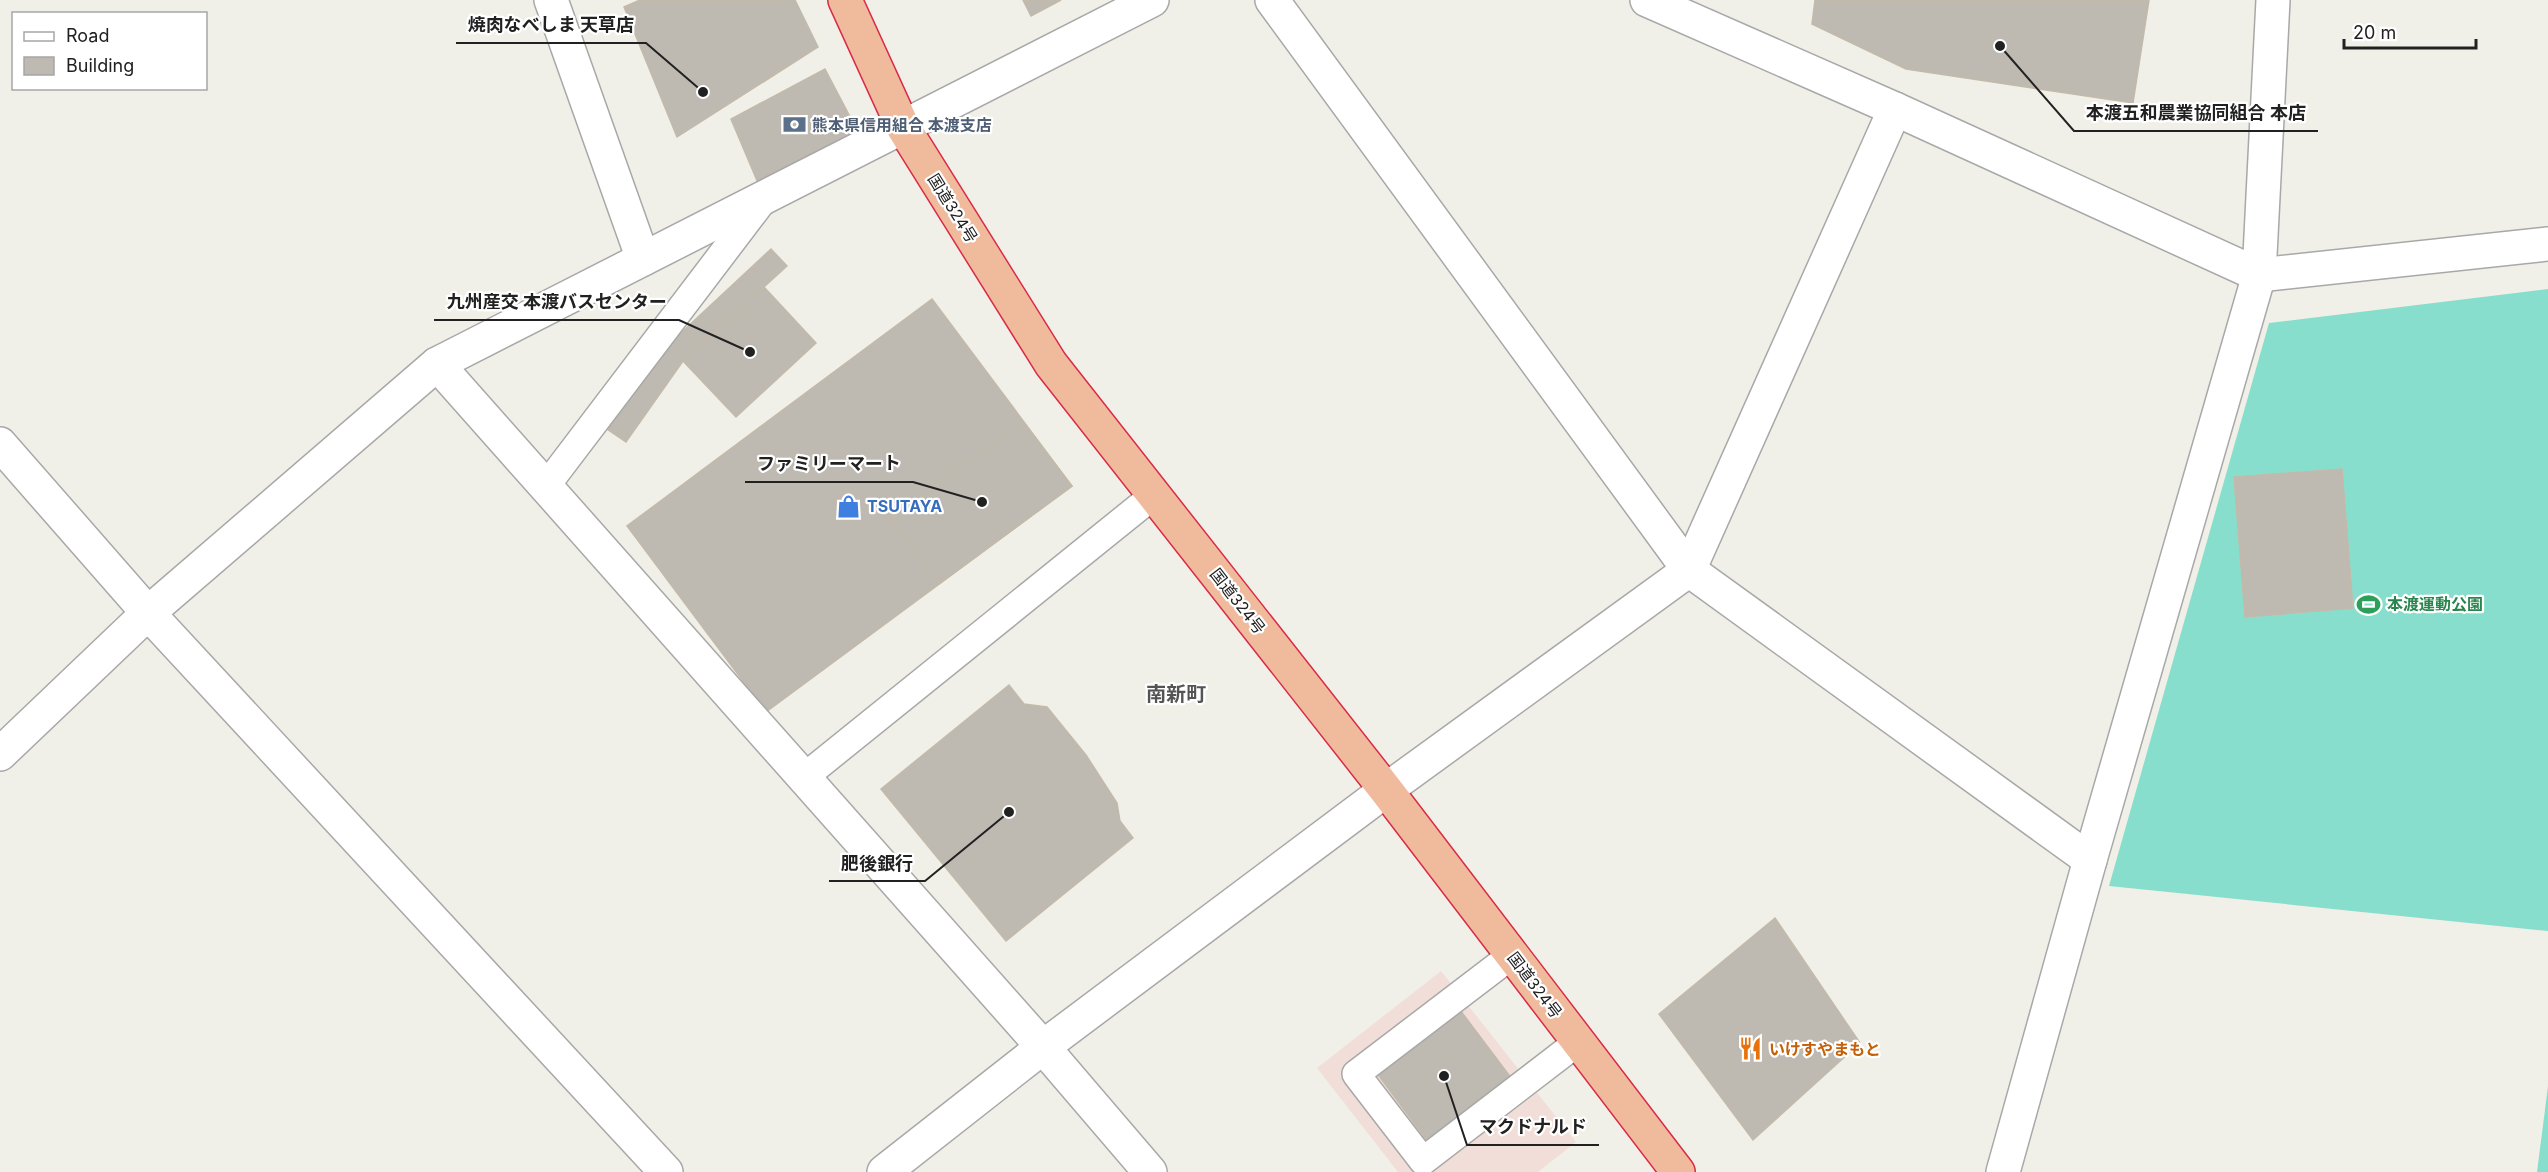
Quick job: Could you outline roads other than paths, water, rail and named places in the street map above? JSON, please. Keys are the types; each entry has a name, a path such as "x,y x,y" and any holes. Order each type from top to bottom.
{"highway":[{"name":"国道324号","path":"844,0 903,128 1051,364 1386,790 1678,1172"}],"street":[{"path":"551,0 644,259"},
{"path":"0,754 148,613 437,364 1152,0"},
{"path":"1272,0 1689,570 2090,860"},
{"path":"1647,0 1895,109 2259,275 2548,244"},
{"path":"2003,1172 2090,860 2259,275 2272,0"},
{"path":"884,1172 1043,1047 1386,790 1689,570 1895,109"},
{"path":"437,364 1043,1047 1150,1172"},
{"path":"0,444 148,613 666,1172"}],"lane":[{"path":"546,486 765,198"},
{"path":"803,778 1154,495"},
{"path":"1512,955 1356,1074 1423,1161 1578,1041"}],"place":[{"name":"本渡五和農業協同組合 本店","path":"2000,46"},
{"name":"焼肉なべしま 天草店","path":"703,92"},
{"name":"熊本県信用組合 本渡支店","path":"794,125"},
{"name":"九州産交 本渡バスセンター","path":"750,352"},
{"name":"ファミリーマート","path":"982,502"},
{"name":"TSUTAYA","path":"849,506"},
{"name":"本渡運動公園","path":"2369,604"},
{"name":"肥後銀行","path":"1009,812"},
{"name":"いけすやまもと","path":"1751,1049"},
{"name":"マクドナルド","path":"1444,1076"}],"district":[{"name":"南新町","path":"1176,694"}]}
